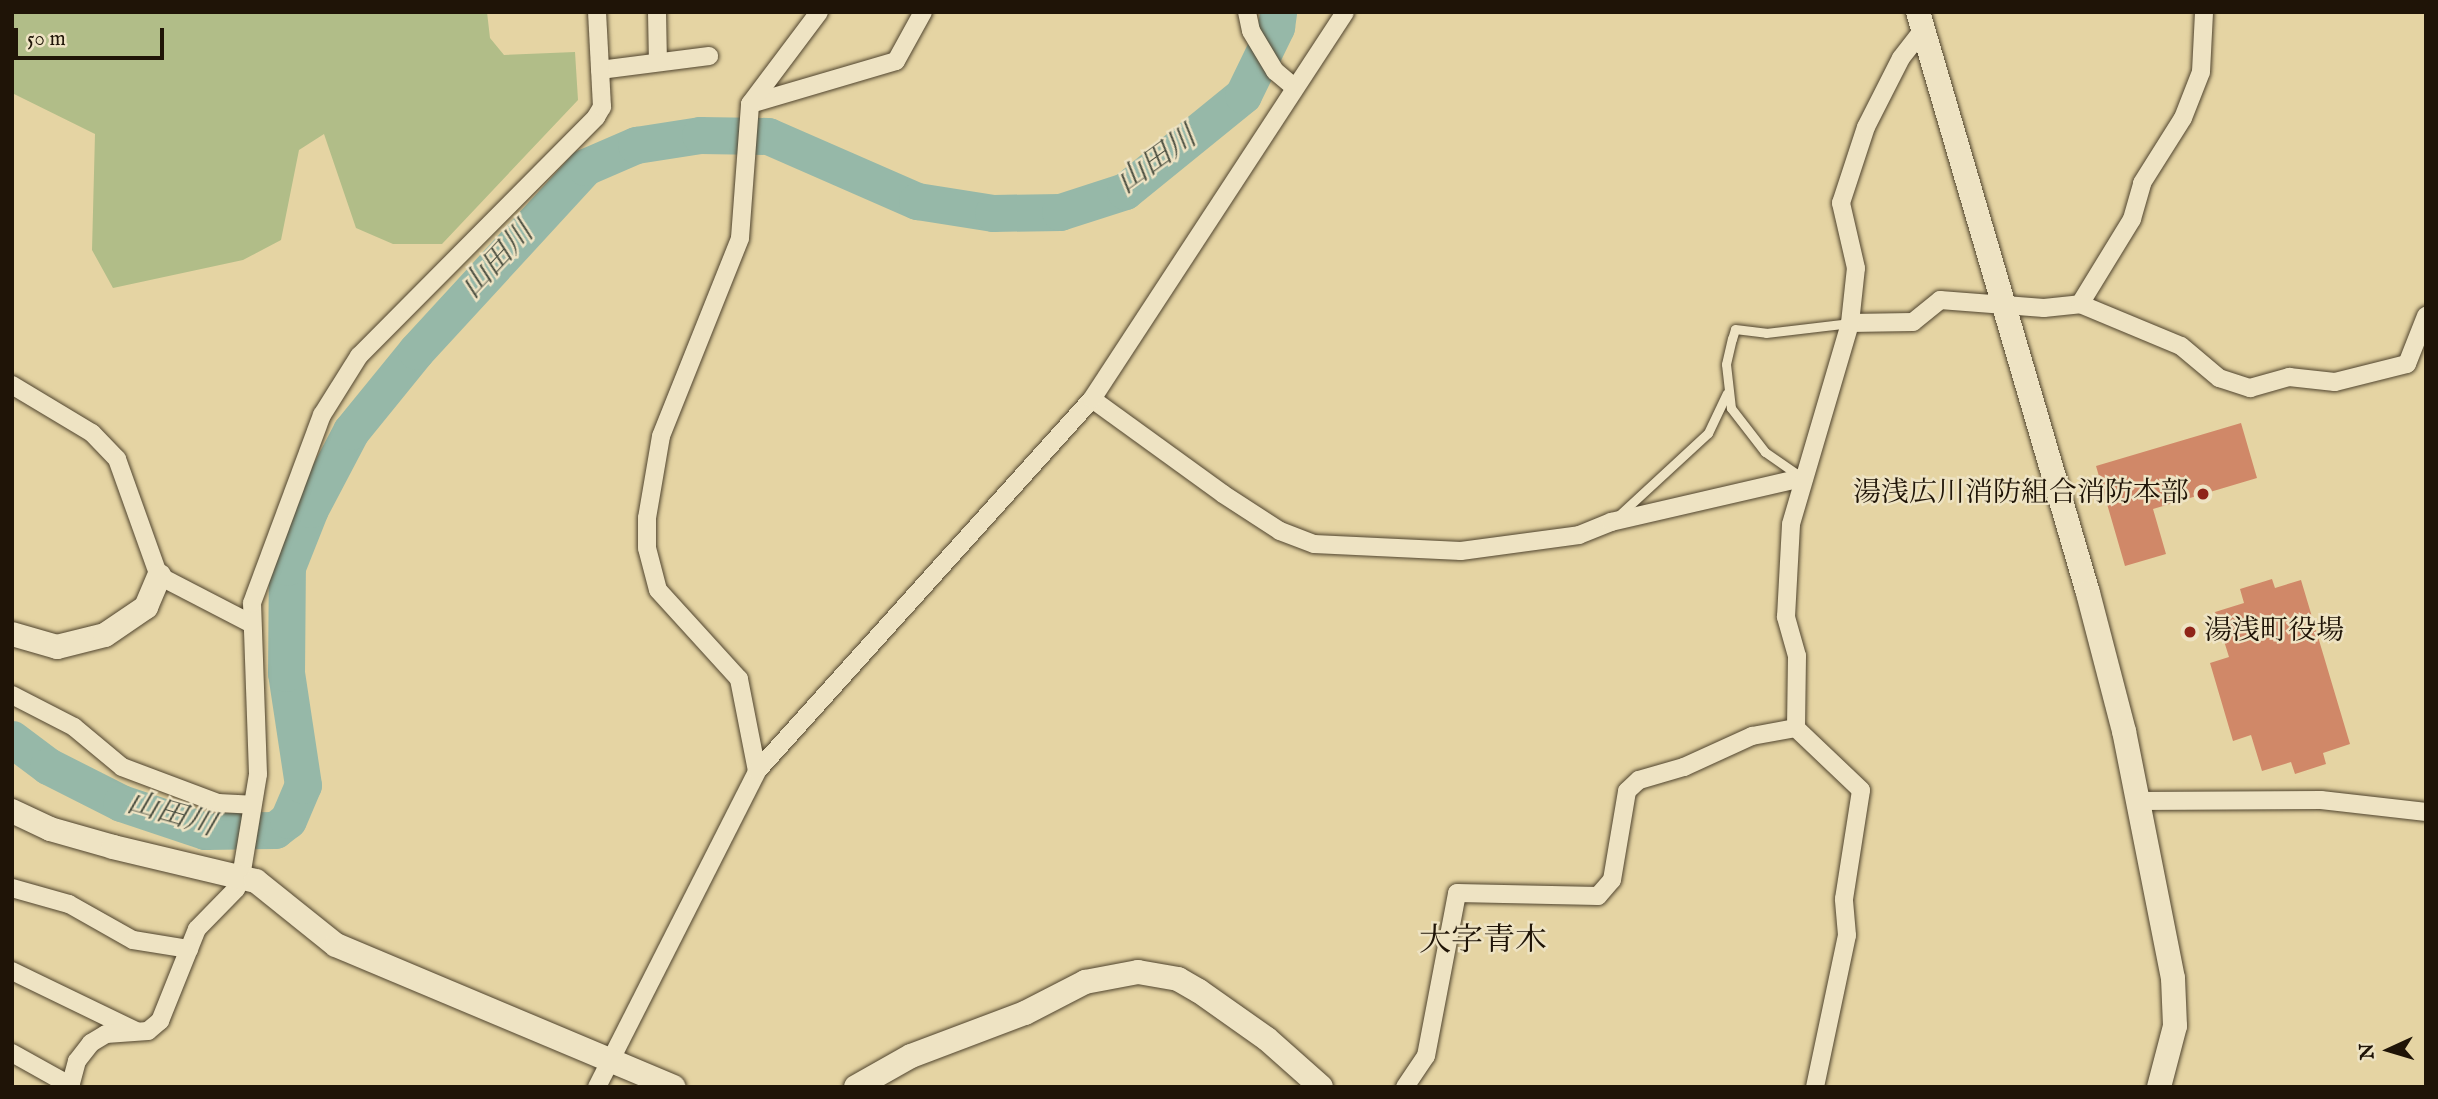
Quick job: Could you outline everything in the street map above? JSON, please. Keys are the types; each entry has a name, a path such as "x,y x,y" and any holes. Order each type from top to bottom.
{"street":[{"path":"12,1053 70,1086 77,1061 91,1043 106,1034 148,1031 160,1021 202,921 236,889 242,870 258,774 250,623 256,584 283,510 341,381 381,333 596,117 602,107 597,12"},
{"path":"657,12 658,62"},
{"path":"757,771 739,679 668,605 652,576 647,548 647,517 661,436 740,239 749,158 750,107 819,12"},
{"path":"750,107 896,61 923,12"},
{"path":"1247,12 1251,31 1275,71 1294,87"},
{"path":"597,1087 757,771 1092,399 1345,12"},
{"path":"2080,304 2132,219 2142,183 2183,118 2201,72 2204,12"},
{"path":"1920,21 2088,593 2138,801 2175,1001 2172,1049 2159,1087"},
{"path":"1815,1087 1847,934 1844,899 1861,790 1796,728 1797,656 1786,617 1791,524 1802,478 1850,323 1856,268 1841,203 1866,127 1920,21"},
{"path":"600,69 709,56"},
{"path":"1850,323 1913,322 1940,300 2044,308 2080,304 2181,346 2219,379 2250,388 2289,377 2335,382 2407,364 2426,316"},
{"path":"12,385 92,433 117,459 159,576 146,607 106,635 57,647 12,634"},
{"path":"1092,399 1223,495 1280,531 1314,544 1461,551 1579,535 1611,522 1802,478"},
{"path":"159,576 250,623"},
{"path":"12,695 74,727 122,767 168,788 218,803 251,809"},
{"path":"1405,1087 1426,1055 1457,893 1598,896 1612,880 1627,791 1639,780 1684,767 1752,736 1796,728"},
{"path":"2138,801 2321,800 2426,812"},
{"path":"12,811 88,840 242,870 272,890 336,945 612,1059 673,1087"},
{"path":"12,888 69,904 133,940 189,949"},
{"path":"12,971 139,1032"},
{"path":"856,1087 911,1056 1024,1013 1085,982 1138,972 1178,979 1199,991 1276,1047 1321,1087"}],"lane":[{"path":"1802,478 1755,440 1731,408 1727,364 1735,329 1766,333 1850,323"},
{"path":"1611,522 1708,433 1728,391"}],"green space":[{"path":"12,12 487,12 490,38 504,55 575,52 578,100 442,244 393,244 356,228 324,134 299,150 281,240 243,260 113,288 92,250 95,134 12,93"}],"building":[{"path":"2241,423 2257,478 2153,509 2166,554 2125,566 2096,466"},
{"path":"2272,579 2275,588 2301,580 2350,744 2323,753 2326,764 2295,774 2291,762 2262,771 2251,735 2233,741 2210,663 2229,657 2215,612 2244,603 2240,589"}],"waterway":[{"name":"山田川","path":"12,739 48,766 121,803 205,831 275,830 288,820 303,785 286,673 287,567 310,509 351,431 416,351 585,167 636,145 700,135 768,136 917,201 993,213 1060,212 1125,191 1243,95 1276,27 1278,12"}],"place":[{"name":"湯浅広川消防組合消防本部","path":"2203,494"},
{"name":"湯浅町役場","path":"2190,632"}],"district":[{"name":"大字青木","path":"1483,942"}]}
